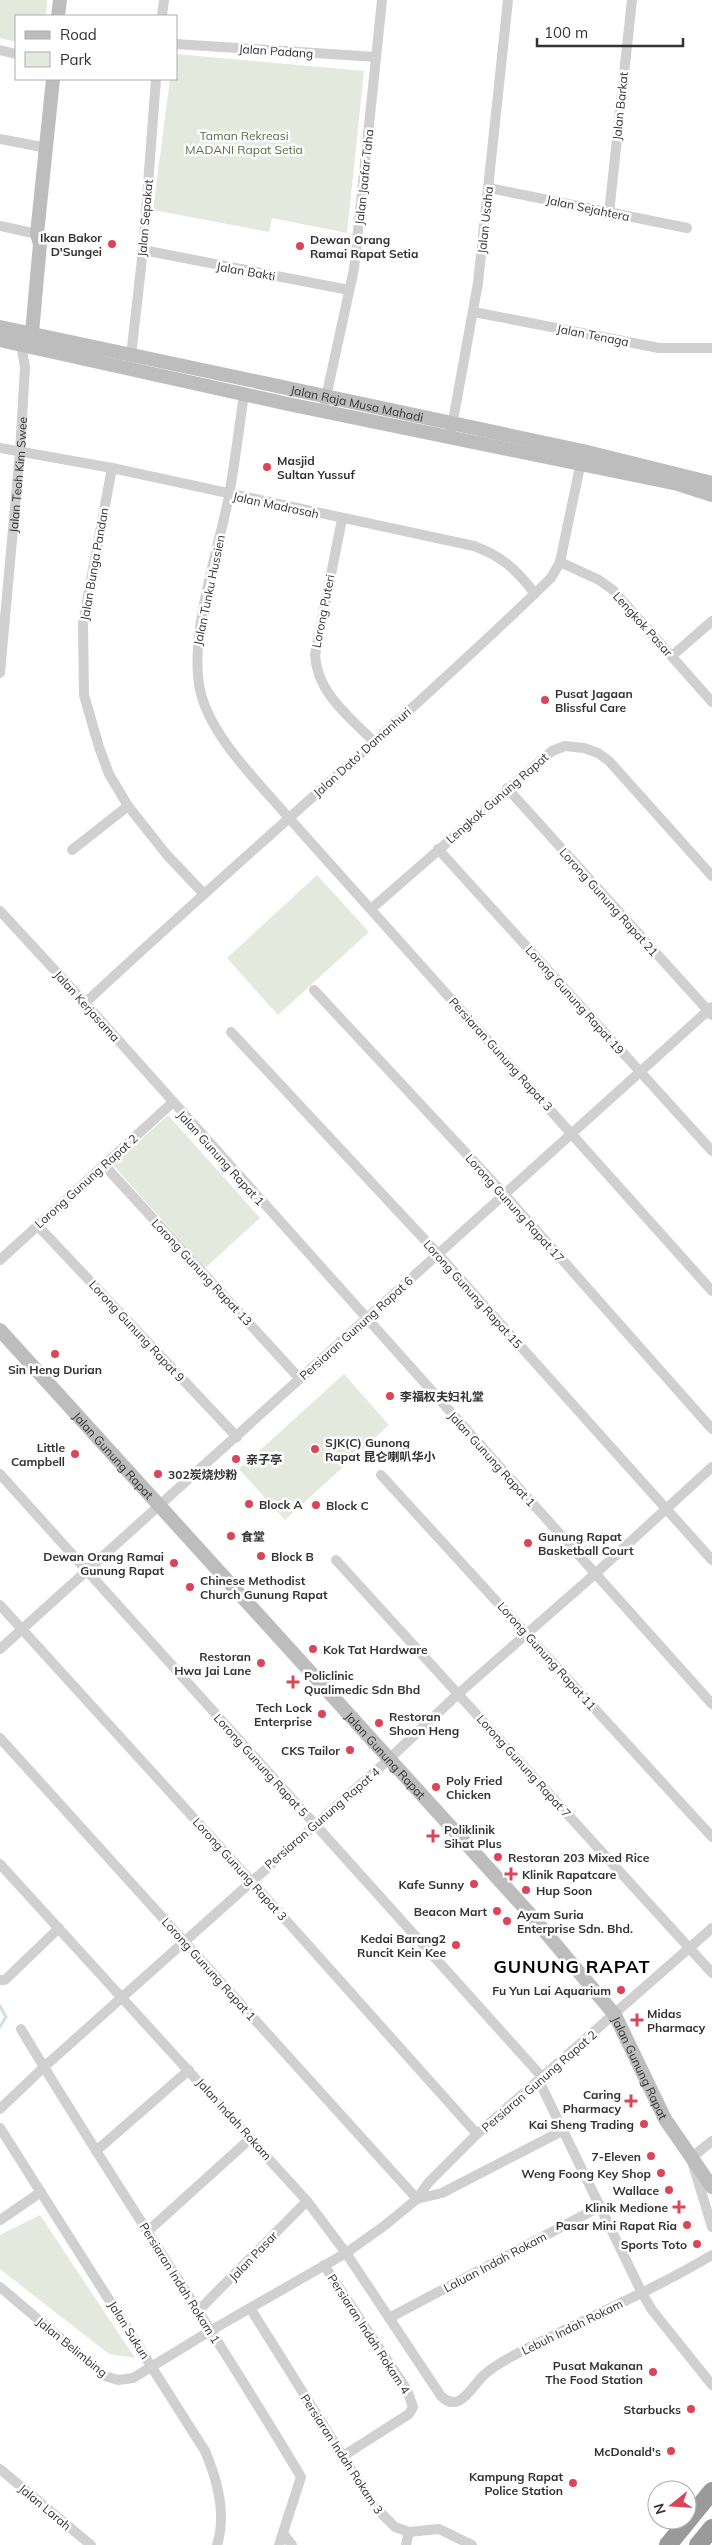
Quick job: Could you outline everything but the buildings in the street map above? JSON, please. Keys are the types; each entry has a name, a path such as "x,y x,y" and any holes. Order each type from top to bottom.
{"highway":[{"path":"668,2545 712,2492"},
{"path":"676,2545 712,2503"},
{"path":"698,2545 712,2528"}],"street":[{"path":"58,15 60,0"},
{"path":"162,15 164,0"},
{"name":"Jalan Jaafar Taha","path":"325,404 354,269 382,0"},
{"name":"Jalan Usaha","path":"451,431 474,312 508,0"},
{"name":"Jalan Barkat","path":"609,212 632,0"},
{"name":"Jalan Padang","path":"178,44 376,57"},
{"path":"0,50 15,54"},
{"name":"Jalan Teoh Kim Swee","path":"0,673 20,452 24,367 40,244 37,234 53,80"},
{"name":"Jalan Sepakat","path":"131,356 143,250 156,80"},
{"path":"0,139 46,148"},
{"name":"Jalan Sejahtera","path":"488,188 687,228"},
{"path":"0,226 37,234"},
{"name":"Jalan Bakti","path":"143,250 349,290"},
{"name":"Jalan Tenaga","path":"474,312 659,348 712,348"},
{"name":"Jalan Raja Musa Mahadi","path":"0,328 27,340 244,394 325,404"},
{"name":"Jalan Raja Musa Mahadi","path":"0,340 27,340 131,356 325,404 582,458 698,477 712,483"},
{"name":"Jalan Tunku Hussien","path":"244,394 229,495 197,650 201,694 209,714 231,748 289,818"},
{"name":"Jalan Madrasah","path":"0,448 112,468 229,495 474,546 493,553 518,572 535,594"},
{"name":"Jalan Raja Musa Mahadi","path":"582,458 712,495"},
{"name":"Jalan Dato' Damanhuri","path":"85,1003 203,893 374,742 552,578 560,562 582,458"},
{"name":"Jalan Bunga Pandan","path":"112,468 83,623 84,695 106,765 128,806 167,855 203,893"},
{"name":"Lorong Puteri","path":"342,519 315,655 316,670 321,684 331,697 374,742"},
{"name":"Lengkok Pasar","path":"560,562 599,580 613,590 712,702"},
{"path":"672,656 712,621"},
{"name":"Lengkok Gunung Rapat","path":"371,909 506,788 552,751 565,746 598,753 609,760 712,876"},
{"name":"Lorong Gunung Rapat 21","path":"506,788 711,1011"},
{"path":"72,850 128,806"},
{"name":"Persiaran Gunung Rapat 3","path":"289,818 712,1291"},
{"name":"Lorong Gunung Rapat 19","path":"438,849 712,1151"},
{"name":"Jalan Kerjasama","path":"0,912 85,1003 172,1103"},
{"name":"Lorong Gunung Rapat 17","path":"314,990 504,1194 712,1429"},
{"name":"Persiaran Gunung Rapat 6","path":"0,1649 367,1320 504,1194 711,1011"},
{"name":"Lorong Gunung Rapat 15","path":"231,1032 438,1254 712,1560"},
{"name":"Lorong Gunung Rapat 2","path":"0,1260 172,1103"},
{"name":"Jalan Gunung Rapat 1","path":"172,1103 712,1704"},
{"name":"Lorong Gunung Rapat 13","path":"104,1165 300,1379"},
{"name":"Lorong Gunung Rapat 9","path":"38,1226 237,1437"},
{"name":"Jalan Gunung Rapat","path":"0,1330 388,1760 530,1914 615,2015 665,2119 712,2187"},
{"name":"Persiaran Gunung Rapat 4","path":"0,2109 44,2067 185,1943 314,1824 388,1760 458,1694 595,1574 712,1467"},
{"name":"Lorong Gunung Rapat 5","path":"0,1474 541,2080 564,2130"},
{"name":"Lorong Gunung Rapat 11","path":"381,1475 712,1837"},
{"name":"Lorong Gunung Rapat 7","path":"336,1560 712,1973"},
{"name":"Lorong Gunung Rapat 3","path":"0,1605 251,1881 477,2134"},
{"name":"Lorong Gunung Rapat 1","path":"0,1738 417,2199"},
{"name":"Jalan Indah Rokam","path":"1,1868 123,1997 307,2201 346,2253 441,2396"},
{"path":"0,1980 4,1980 59,1928"},
{"name":"Persiaran Gunung Rapat 2","path":"152,2368 210,2330 346,2253 417,2199 428,2183 477,2134 541,2080 712,1928"},
{"name":"Persiaran Indah Rokam 1","path":"21,2029 301,2477 279,2545"},
{"path":"96,2151 189,2070"},
{"name":"Jalan Sukun","path":"0,2128 194,2431 214,2472 220,2495 221,2519 217,2545"},
{"path":"564,2130 642,2293 652,2310 712,2385"},
{"name":"Persiaran Gunung Rapat 2","path":"417,2199 442,2193 564,2130"},
{"path":"148,2231 251,2138"},
{"path":"711,2145 691,2158 712,2227"},
{"path":"0,2220 41,2192"},
{"name":"Jalan Pasar","path":"198,2312 307,2201"},
{"name":"Laluan Indah Rokam","path":"389,2318 601,2206"},
{"name":"Lebuh Indah Rokam","path":"441,2396 447,2402 456,2403 464,2399 483,2376 497,2365 568,2326 642,2293 712,2255"},
{"name":"Persiaran Indah Rokam 4","path":"324,2265 406,2390 413,2407 409,2414 344,2456"},
{"name":"Jalan Belimbing","path":"0,2287 105,2376 118,2380 133,2378 152,2368"},
{"name":"Persiaran Indah Rokam 3","path":"250,2308 384,2519 395,2527 409,2532"},
{"name":"Jalan Larah","path":"0,2469 91,2545"},
{"path":"406,2545 409,2532 439,2529 472,2545"},
{"path":"283,2533 292,2545"}],"green space":[{"path":"0,0 47,0 46,15 15,15 15,42 0,38"},
{"name":"Taman Rekreasi MADANI Rapat Setia","path":"178,54 364,71 347,233 272,218 269,232 153,210 170,80 178,80"},
{"path":"317,875 369,932 278,1015 227,958"},
{"path":"168,1115 260,1218 205,1268 113,1165"},
{"path":"344,1374 389,1425 285,1520 239,1469"},
{"path":"40,2215 135,2358 109,2354 0,2269 0,2235"}],"waterway":[{"path":"0,2006 6,2017 0,2027"}],"place":[{"name":"Ikan Bakor D'Sungei","path":"112,244"},
{"name":"Dewan Orang Ramai Rapat Setia","path":"300,246"},
{"name":"Masjid Sultan Yussuf","path":"267,467"},
{"name":"Pusat Jagaan Blissful Care","path":"545,700"},
{"name":"Sin Heng Durian","path":"55,1354"},
{"name":"李福权夫妇礼堂","path":"390,1396"},
{"name":"SJK(C) Gunong Rapat 昆仑喇叭华小","path":"315,1449"},
{"name":"Little Campbell","path":"75,1454"},
{"name":"亲子亭","path":"236,1459"},
{"name":"302炭烧炒粉","path":"158,1474"},
{"name":"Block A","path":"249,1504"},
{"name":"Block C","path":"316,1505"},
{"name":"食堂","path":"231,1536"},
{"name":"Gunung Rapat Basketball Court","path":"528,1543"},
{"name":"Block B","path":"261,1556"},
{"name":"Dewan Orang Ramai Gunung Rapat","path":"174,1563"},
{"name":"Chinese Methodist Church Gunung Rapat","path":"190,1587"},
{"name":"Kok Tat Hardware","path":"313,1649"},
{"name":"Restoran Hwa Jai Lane","path":"261,1663"},
{"name":"Policlinic Qualimedic Sdn Bhd","path":"293,1682"},
{"name":"Tech Lock Enterprise","path":"322,1714"},
{"name":"Restoran Shoon Heng","path":"379,1723"},
{"name":"CKS Tailor","path":"350,1750"},
{"name":"Poly Fried Chicken","path":"436,1787"},
{"name":"Poliklinik Sihat Plus","path":"433,1836"},
{"name":"Restoran 203 Mixed Rice","path":"498,1857"},
{"name":"Klinik Rapatcare","path":"511,1874"},
{"name":"Kafe Sunny","path":"474,1884"},
{"name":"Hup Soon","path":"526,1890"},
{"name":"Beacon Mart","path":"497,1911"},
{"name":"Ayam Suria Enterprise Sdn. Bhd.","path":"507,1921"},
{"name":"Kedai Barang2 Runcit Kein Kee","path":"456,1945"},
{"name":"Fu Yun Lai Aquarium","path":"621,1990"},
{"name":"Midas Pharmacy","path":"637,2020"},
{"name":"Caring Pharmacy","path":"631,2101"},
{"name":"Kai Sheng Trading","path":"644,2124"},
{"name":"7-Eleven","path":"651,2156"},
{"name":"Weng Foong Key Shop","path":"661,2173"},
{"name":"Wallace","path":"669,2190"},
{"name":"Klinik Medione","path":"679,2207"},
{"name":"Pasar Mini Rapat Ria","path":"687,2225"},
{"name":"Sports Toto","path":"697,2244"},
{"name":"Pusat Makanan The Food Station","path":"653,2372"},
{"name":"Starbucks","path":"691,2409"},
{"name":"McDonald's","path":"671,2451"},
{"name":"Kampung Rapat Police Station","path":"573,2483"}],"district":[{"name":"GUNUNG RAPAT","path":"572,1966"}]}
